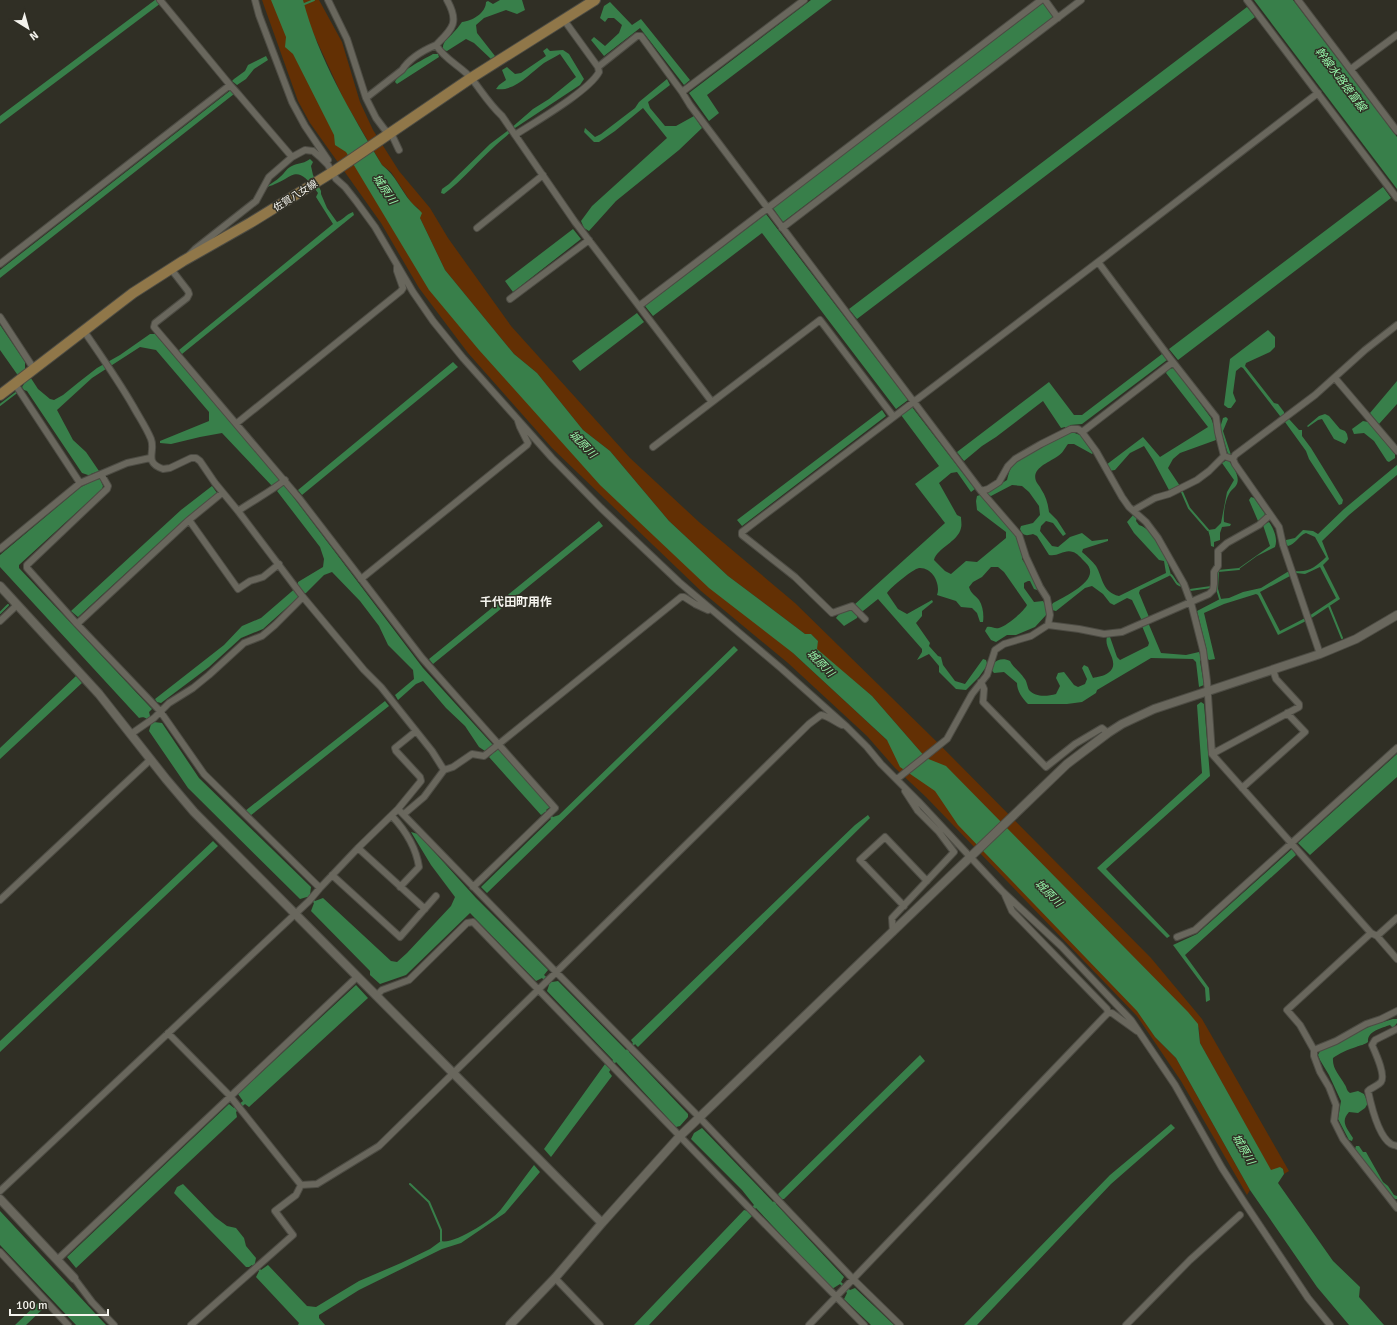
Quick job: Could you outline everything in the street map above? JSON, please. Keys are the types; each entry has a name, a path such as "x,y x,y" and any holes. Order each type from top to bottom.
{"main road":[{"name":"佐賀八女線","path":"0,395 133,293 183,261 250,224 321,180 471,78 595,0"}],"street":[{"path":"255,0 259,15 292,102 305,126 331,165 336,179 345,187 360,206 413,292 433,321 463,358 552,458 601,508 679,582 782,669 847,727 970,858 1003,892 1061,946 1131,1020 1176,1085 1222,1168 1244,1202 1308,1298 1330,1325"},
{"path":"328,0 347,39 366,98 376,118 389,134 399,150"},
{"path":"366,98 402,70 406,64 429,47 436,45 451,30 454,20 447,0"},
{"path":"682,92 804,0"},
{"path":"639,306 1041,0"},
{"path":"782,228 1082,0"},
{"path":"1247,0 1397,198"},
{"path":"1298,0 1397,131"},
{"path":"162,2 230,85 292,157"},
{"path":"1048,5 1058,18"},
{"path":"512,131 580,91 596,78 599,72 598,66 564,20"},
{"path":"1351,70 1397,35"},
{"path":"598,66 637,36 641,36 690,105 782,228 981,491 1018,535 1026,557 1040,587 1047,598 1050,615 1048,625"},
{"path":"436,45 442,54 471,78 486,99 502,116 589,240 712,402"},
{"path":"0,264 230,85"},
{"path":"864,619 852,606 832,613 795,577 742,535 742,532 1318,93"},
{"path":"183,261 195,249 256,201 269,178 292,157 305,150 313,151 334,171"},
{"path":"477,228 543,175"},
{"path":"510,299 589,240"},
{"path":"1098,262 1216,417 1217,430 1229,458 1235,464 1279,527 1282,545 1320,654"},
{"path":"237,423 402,291 403,288 396,271 397,264"},
{"path":"171,269 189,294 187,298 155,323 154,327 237,423 281,483 362,579 422,658 555,808 473,887"},
{"path":"0,317 32,371"},
{"path":"653,447 820,320 893,416"},
{"path":"1134,510 1155,498 1169,494 1197,480 1235,455 1335,378 1365,350 1397,325"},
{"path":"84,331 108,365 140,418 151,440 150,458 157,467 163,469 170,468 191,458 196,458 200,461 222,493 238,511 303,596 364,670 381,687 432,751 444,770"},
{"path":"1082,432 1170,358"},
{"path":"1335,378 1397,451"},
{"path":"17,382 80,483"},
{"path":"362,579 527,446 528,442 520,427 518,419"},
{"path":"981,491 988,489 999,482 1008,466 1014,459 1068,430 1078,429 1082,432 1096,451 1129,507 1146,522 1158,538 1184,584 1191,603 1203,650 1208,691 1212,754 1397,959"},
{"path":"0,550 80,483 127,463 150,458"},
{"path":"101,474 108,486 107,489 27,565 27,568 160,711 204,774 320,888"},
{"path":"238,511 281,483"},
{"path":"78,624 189,520 222,493"},
{"path":"897,779 947,739 972,694 987,675 995,650 1004,644 1031,636 1048,625 1104,634 1122,632 1191,603 1209,594 1213,590 1214,572 1218,566 1218,552 1227,543 1259,525 1270,515"},
{"path":"189,520 238,588 250,581 263,577 279,564"},
{"path":"0,586 99,694 150,760 194,812 602,1223"},
{"path":"131,734 154,718 160,711 204,680 244,643 262,636 275,625 303,596"},
{"path":"404,814 424,797 444,770 453,767 472,754 484,756 681,597 684,597 713,612"},
{"path":"0,621 17,605"},
{"path":"510,1325 556,1278 602,1223 680,1136 1067,764 1122,724 1154,709 1320,654 1356,639 1397,614"},
{"path":"1212,754 1299,707 1299,704 1276,679 1273,670"},
{"path":"981,682 984,689 983,702 1046,767 1076,744 1102,728 1108,733"},
{"path":"1242,788 1305,732 1287,713"},
{"path":"301,1185 318,1184 379,1146 809,724 821,715 827,716 847,727"},
{"path":"0,1191 295,914 358,848 392,816 421,781 420,777 396,751 395,748 416,731"},
{"path":"1177,937 1195,930 1397,748"},
{"path":"0,900 150,760"},
{"path":"893,932 892,918 954,852 939,832 918,811 906,795 904,788"},
{"path":"398,809 699,1117 778,1200 851,1281 900,1325"},
{"path":"392,816 404,829 418,858 419,867 400,887"},
{"path":"904,906 860,860 885,837 927,881"},
{"path":"358,848 425,909"},
{"path":"332,875 400,937 436,896"},
{"path":"1003,892 1012,911 1107,1009 1108,1013"},
{"path":"1397,918 1374,934 1287,1010 1300,1025 1314,1050 1314,1056 1320,1072 1329,1087 1336,1105 1334,1121 1343,1139 1397,1208"},
{"path":"376,996 382,990 409,980 467,922 473,922 537,990 864,1325"},
{"path":"57,1260 357,977"},
{"path":"1108,1013 1116,1015 1141,1034"},
{"path":"809,1325 1108,1013"},
{"path":"1314,1050 1336,1041 1366,1024 1396,1015"},
{"path":"1397,1029 1375,1040 1372,1045 1379,1061 1383,1078 1381,1082 1368,1091 1372,1113 1382,1134 1391,1144 1397,1146"},
{"path":"168,1034 230,1096 301,1185"},
{"path":"191,1325 293,1235 275,1211 296,1195 301,1185"},
{"path":"0,1199 74,1278 92,1302 114,1325"},
{"path":"1126,1325 1190,1260 1240,1215"},
{"path":"0,1252 68,1325"},
{"path":"556,1278 600,1325"}],"shaded area":[{"path":"262,0 276,0 302,63 348,147 432,285 776,633 793,653 943,792 1118,977 1155,1037 1176,1058 1250,1190 1247,1195 1181,1081 1137,1016 926,797 895,768 867,736 788,663 701,591 605,499 552,448 468,353 419,288 381,223 310,123 298,101"},
{"path":"298,0 319,0 342,42 360,102 373,130 399,171 430,208 448,238 511,326 630,458 699,522 795,603 938,743 1151,958 1202,1019 1289,1171 1284,1174 1283,1169 1271,1171 1200,1043 1199,1028 926,758 872,696 816,649 818,641 811,634 805,634 728,576 669,521 610,451 583,430 537,373 514,354 445,270 420,218 418,208 412,204 391,172 382,165 344,100"}],"water":[{"path":"155,0 165,0 0,124 0,116"},
{"name":"城原川","path":"271,0 303,0 317,43 336,85 382,165 391,174 412,203 422,213 420,218 445,270 514,354 537,373 583,430 610,451 669,521 728,576 805,634 811,634 818,641 817,649 872,696 926,758 946,766 1188,1012 1198,1024 1200,1043 1271,1170 1280,1167 1283,1169 1284,1174 1278,1183 1333,1261 1360,1287 1359,1297 1384,1325 1349,1325 1317,1287 1250,1190 1176,1058 1155,1037 1137,1011 958,825 935,791 900,767 887,740 793,653 709,588 600,485 479,350 429,290 346,152 335,145 334,135 293,54 285,47 286,37"},
{"path":"500,0 522,0 525,10 517,14 506,10 484,18 476,25 477,33 495,56 491,59 474,43 466,39 447,51 443,50 444,42 462,22 478,16 484,10 486,2 488,1 493,4"},
{"path":"811,0 832,0 707,95 719,113 709,121 689,93"},
{"name":"幹線水路徳富線","path":"1254,0 1293,0 1397,137 1397,189"},
{"path":"610,2 632,25 641,19 690,80 684,85 640,28 604,56 591,40 594,37 605,46 619,33 622,25 614,18 608,18 605,22 600,18 604,6"},
{"path":"1043,3 1053,17 783,222 773,208"},
{"path":"1247,7 1255,17 857,319 849,309"},
{"path":"547,48 550,51 563,50 569,54 584,79 580,85 512,130 458,183 444,194 441,193 442,189 490,144 576,77 560,54 544,63 516,85 510,88 496,89 506,80 502,70 507,67 515,74 521,73 546,56 543,51"},
{"path":"433,54 438,54 439,57 397,84 395,82 397,78 406,70"},
{"path":"266,56 268,60 254,69 246,79 237,85 232,81 245,71 248,65"},
{"path":"667,79 670,85 648,102 650,108 665,126 676,126 694,116 702,128 679,150 616,201 589,231 584,228 581,221 592,206 667,138 643,108 599,142 594,142 584,132 585,128 595,137 601,134 635,108 639,102"},
{"path":"231,90 234,94 0,278 0,270"},
{"path":"310,159 313,162 311,166 313,175 327,208 337,222 353,212 354,215 182,354 179,350 333,224 316,197 318,193 304,177 299,174 267,187 289,167"},
{"path":"1383,187 1391,198 1178,360 1169,349"},
{"path":"766,214 908,400 896,409 762,233 653,316 645,306"},
{"path":"573,229 581,239 513,292 505,281"},
{"path":"637,313 644,322 580,371 572,361"},
{"path":"0,325 25,362 25,369 38,389 50,399 54,400 63,395 97,368 120,355 150,334 155,334 279,479 279,483 282,486 285,486 423,668 493,745 490,748 495,752 498,749 550,807 546,810 553,817 559,815 734,646 738,650 487,893 481,887 551,819 545,812 541,815 489,757 492,754 488,749 485,751 479,747 465,726 446,708 423,681 416,684 398,700 395,695 414,679 413,670 388,645 379,626 360,601 332,572 324,575 306,593 303,593 263,629 241,638 209,667 161,703 157,702 155,699 224,645 242,626 261,618 298,586 298,582 323,567 324,559 320,547 277,491 280,488 273,487 222,433 171,444 160,443 160,441 209,421 209,412 156,350 140,347 92,378 57,410 73,440 86,452 99,471 91,474 94,480 100,479 103,486 102,489 19,565 19,568 152,709 149,712 154,722 162,723 199,778 311,887 310,895 315,901 323,898 391,961 397,962 451,906 455,897 431,865 411,832 418,834 476,898 548,970 544,975 552,982 558,981 626,1050 633,1043 631,1040 855,825 868,815 870,818 638,1047 635,1044 629,1052 688,1114 688,1117 680,1126 676,1127 616,1062 609,1072 612,1076 551,1157 544,1149 605,1064 608,1067 613,1060 547,991 549,985 542,978 536,981 470,913 406,975 380,984 370,975 370,971 311,911 314,903 307,897 300,899 188,788 149,731 151,724 144,718 139,718 0,567 0,555 81,487 91,482 88,475 82,473 27,391 24,390 22,387 24,384 0,350"},
{"path":"1268,330 1275,337 1275,347 1270,352 1246,363 1245,366 1274,403 1278,404 1284,412 1284,415 1299,430 1302,430 1302,436 1343,500 1342,504 1339,505 1309,459 1306,451 1285,422 1285,419 1280,416 1241,367 1236,371 1233,393 1236,401 1231,408 1224,405 1230,359"},
{"path":"1162,354 1167,360 1082,424 1070,425 1072,432 1080,435 1093,453 1092,454 1074,444 1068,444 1059,455 1042,466 1036,472 1036,481 1043,492 1049,512 1057,520 1066,534 1063,536 1053,523 1046,521 1041,526 1040,531 1052,546 1058,547 1070,537 1082,533 1092,541 1108,539 1108,541 1083,549 1082,552 1096,566 1106,588 1113,594 1119,596 1166,573 1164,561 1159,560 1134,533 1127,522 1134,514 1137,517 1136,521 1139,525 1145,528 1156,539 1167,560 1171,575 1140,590 1139,593 1149,617 1147,620 1161,653 1186,655 1199,652 1202,659 1200,661 1204,685 1199,687 1196,662 1193,659 1151,658 1097,690 1096,693 1082,702 1067,704 1028,704 1020,694 1017,683 1004,672 994,673 991,669 986,667 979,677 966,690 956,689 939,672 939,666 929,654 917,660 922,652 922,649 878,599 858,615 857,618 844,626 836,618 840,614 850,609 945,523 915,484 939,466 901,415 912,407 975,489 971,492 957,472 951,473 939,483 957,515 961,517 961,528 956,537 939,552 934,560 945,571 951,574 966,561 977,562 1006,538 1006,532 977,510 977,496 980,495 1015,534 1022,554 1022,559 1028,568 1037,590 1034,589 1030,581 1024,583 1024,588 1034,602 1043,601 1046,606 1047,614 1035,627 1016,635 1007,635 996,642 991,640 985,631 987,627 1002,627 1015,618 1027,605 1004,572 998,567 991,567 982,577 973,582 969,587 981,605 983,622 980,622 977,613 972,608 961,607 956,601 937,595 937,582 932,573 928,570 924,568 916,569 902,579 887,593 898,609 907,614 932,600 933,602 922,611 922,616 916,623 930,643 929,646 938,656 941,657 943,665 955,681 965,684 983,659 986,660 987,663 993,664 999,660 1005,660 1010,661 1026,681 1029,690 1032,693 1042,696 1053,695 1056,694 1060,686 1056,678 1058,673 1064,672 1074,685 1078,687 1085,684 1087,679 1082,668 1084,665 1088,667 1093,678 1106,674 1112,669 1113,660 1107,646 1107,637 1110,637 1117,657 1120,660 1148,646 1149,643 1142,626 1142,621 1132,600 1127,598 1114,605 1092,586 1085,588 1056,611 1052,610 1051,606 1053,603 1081,586 1086,581 1090,575 1090,568 1076,553 1070,551 1049,555 1037,536 1033,534 1025,535 1022,533 1020,529 1021,526 1033,523 1040,515 1039,506 1029,492 1022,486 1012,485 991,496 987,493 1007,480 1011,468 1021,459 1067,434 1065,427 1061,428 1043,401 964,461 957,452 1049,382 1074,415 1082,415"},
{"path":"453,362 458,367 302,495 298,490"},
{"path":"1174,368 1211,418 1215,429 1220,428 1223,418 1226,417 1228,419 1223,431 1231,455 1229,461 1238,481 1229,493 1226,500 1224,522 1231,524 1230,526 1222,527 1220,540 1214,542 1214,547 1211,546 1208,530 1215,529 1221,523 1227,492 1234,480 1222,463 1227,460 1228,454 1221,431 1215,432 1216,440 1180,453 1173,459 1168,468 1180,486 1170,492 1144,446 1130,453 1115,470 1109,471 1106,465 1143,437 1160,457 1208,427 1166,373 1168,369"},
{"path":"1397,381 1397,404 1379,424 1370,413"},
{"path":"882,410 886,416 742,526 737,520"},
{"path":"1325,414 1329,416 1340,429 1345,431 1347,434 1348,439 1345,444 1334,439 1322,419 1308,427 1307,426 1319,416"},
{"path":"1363,421 1368,422 1395,454 1395,458 1389,462 1387,461 1374,441 1364,433 1354,434 1352,429"},
{"path":"1397,465 1397,475 1349,515 1322,541 1329,559 1323,565 1340,599 1310,619 1278,635 1258,595 1256,594 1224,604 1204,613 1215,659 1209,660 1207,658 1207,651 1197,611 1220,599 1229,598 1243,592 1261,588 1289,571 1290,576 1260,592 1280,631 1309,616 1336,598 1320,567 1305,574 1296,573 1295,571 1308,570 1326,557 1315,537 1306,533 1293,544 1288,546 1285,544 1286,540 1295,538 1303,530 1313,531 1318,534 1344,509"},
{"path":"212,486 217,493 187,517 78,617 71,611 181,510"},
{"path":"1251,497 1254,498 1265,514 1263,518 1258,521 1249,500"},
{"path":"599,521 603,526 433,664 429,659"},
{"path":"1269,522 1275,534 1275,547 1257,556 1239,569 1270,546 1263,525"},
{"path":"76,676 82,683 0,759 0,748"},
{"path":"385,701 389,706 250,816 245,811"},
{"path":"1201,702 1204,704 1210,776 1106,869 1170,936 1167,938 1097,868 1202,773 1197,705"},
{"path":"1397,754 1397,777 1310,855 1298,843"},
{"path":"213,841 218,846 0,1052 0,1041"},
{"path":"1292,849 1296,855 1185,955 1209,988 1210,1000 1206,1002 1205,988 1173,945 1197,934"},
{"path":"356,985 368,998 249,1107 245,1104 236,1112 237,1117 76,1268 67,1257 229,1104 234,1108 243,1101 238,1094"},
{"path":"1397,1019 1397,1023 1393,1028 1390,1025 1376,1030 1370,1035 1367,1043 1347,1050 1333,1058 1335,1069 1348,1091 1350,1093 1358,1091 1364,1094 1368,1103 1365,1108 1358,1113 1349,1112 1346,1116 1345,1125 1353,1138 1352,1141 1349,1140 1338,1119 1341,1101 1318,1055 1320,1051 1340,1043 1349,1036 1373,1025"},
{"path":"920,1055 925,1061 784,1199 781,1199 776,1204 844,1277 841,1282 850,1290 855,1288 894,1325 871,1325 844,1299 847,1293 840,1284 832,1289 756,1208 751,1213 752,1216 649,1325 634,1325 744,1210 748,1211 754,1205 742,1190 691,1139 694,1133 702,1128 773,1202 779,1196 778,1194"},
{"path":"1171,1124 1175,1128 1111,1184 977,1325 964,1325 1110,1175"},
{"path":"1356,1146 1359,1146 1363,1152 1366,1152 1383,1182 1388,1186 1394,1195 1397,1196 1397,1199 1391,1196 1355,1149"},
{"path":"534,1165 540,1172 505,1213 461,1243 442,1249 359,1290 319,1315 319,1318 325,1325 298,1325 299,1323 256,1277 259,1271 252,1265 246,1267 174,1193 177,1187 183,1184 215,1217 227,1226 236,1228 244,1238 246,1246 256,1258 255,1263 261,1270 268,1265 307,1306 316,1307 359,1281 430,1249 441,1241 455,1239 483,1224 498,1213"},
{"path":"0,1211 106,1325 76,1325 0,1245"},
{"path":"41,1300 46,1306 26,1325 15,1325"}],"waterway":[{"path":"302,5 314,0"},
{"path":"0,405 17,392"},
{"path":"1182,492 1189,508 1208,530"},
{"path":"1220,599 1217,589 1218,571 1239,569"},
{"path":"1171,575 1177,583 1183,586"},
{"path":"1190,590 1211,587"},
{"path":"0,613 8,605"},
{"path":"1329,606 1342,638"},
{"path":"410,1184 429,1202 441,1230 441,1241"}],"district":[{"name":"千代田町用作","path":"516,602"}]}
